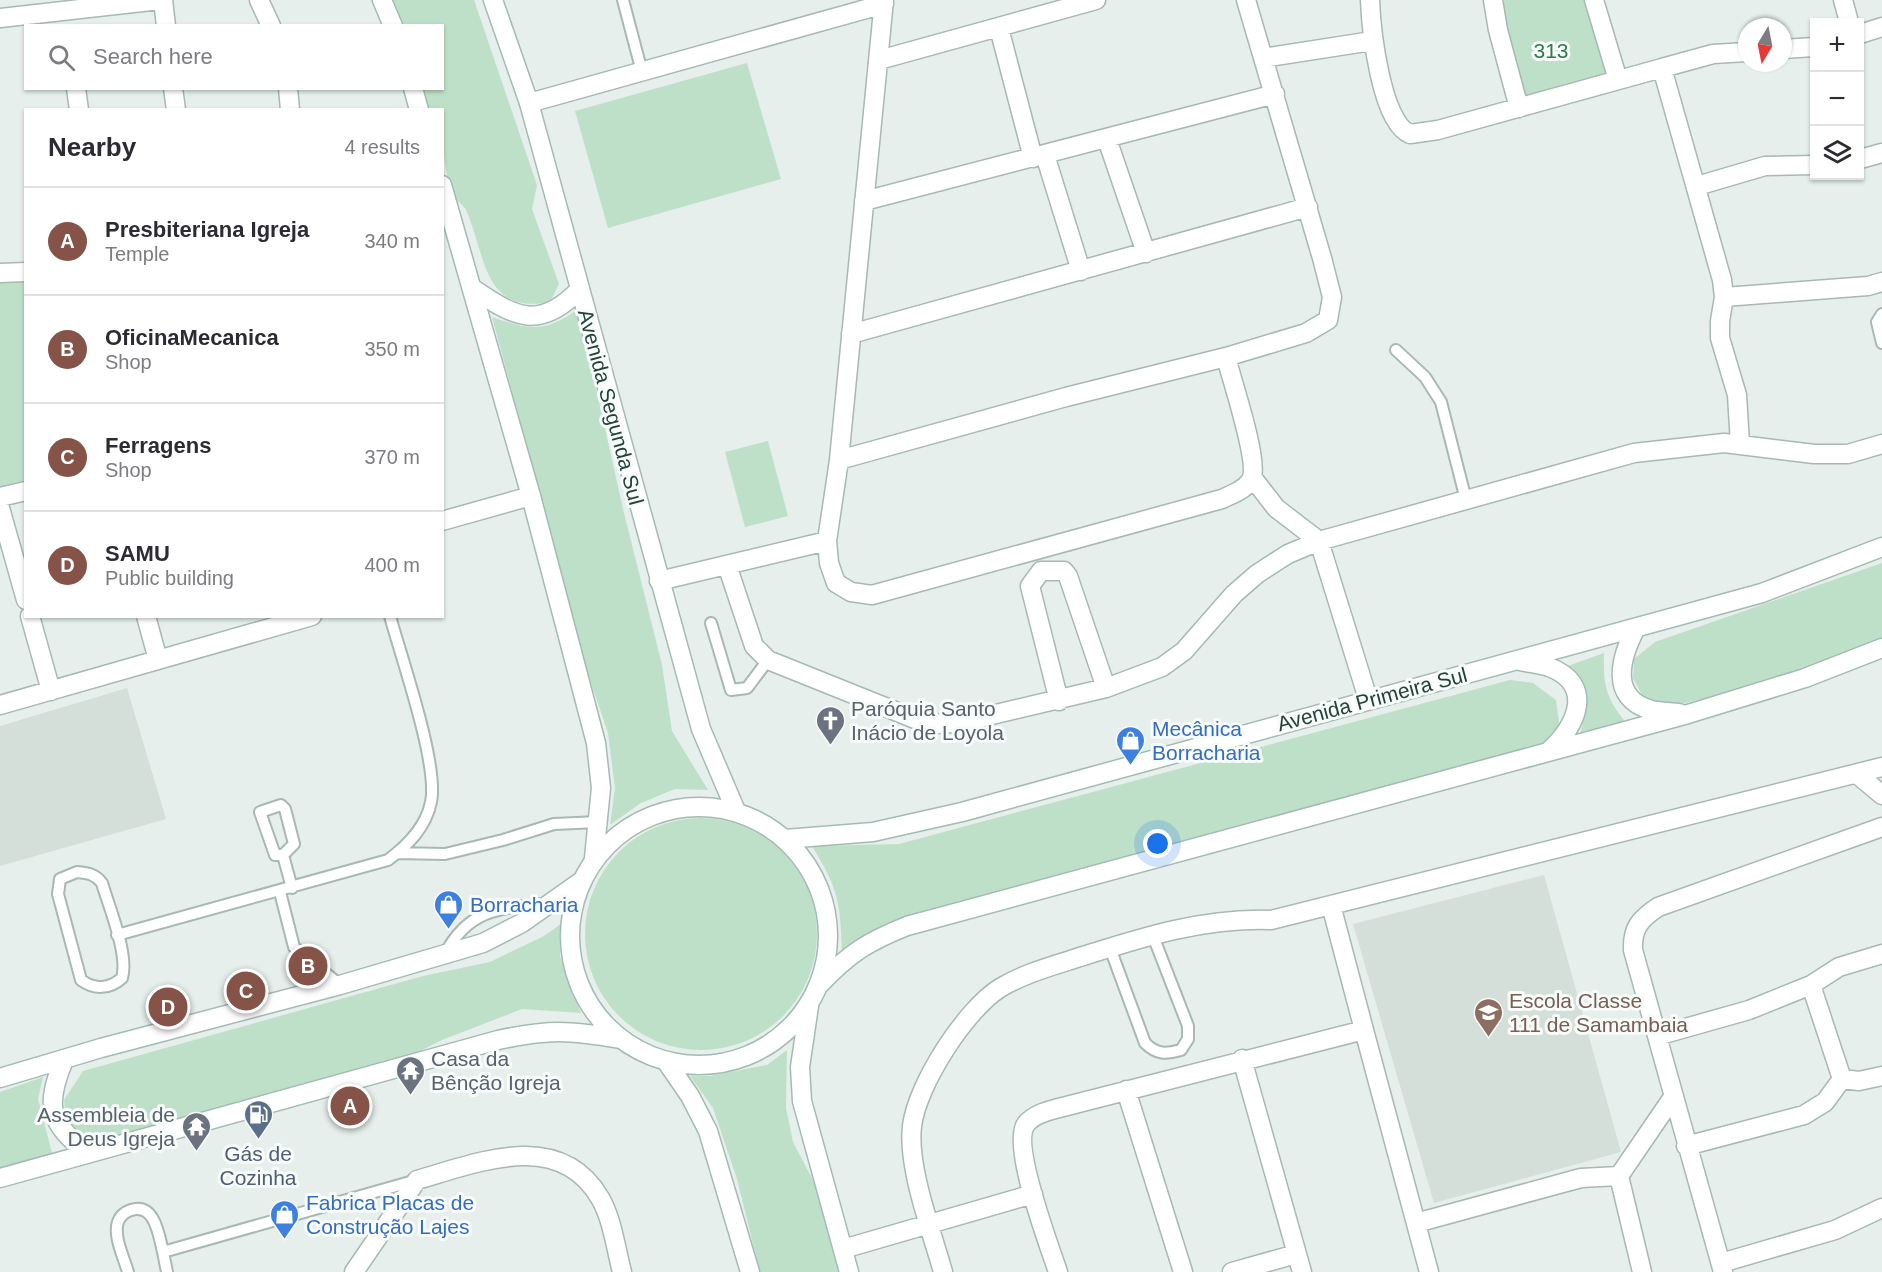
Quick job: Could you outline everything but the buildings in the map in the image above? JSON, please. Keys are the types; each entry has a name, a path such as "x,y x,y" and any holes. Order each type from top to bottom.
{"street":[{"path":"0,18 68,18 162,0 166,24"},
{"path":"259,0 270,24"},
{"path":"382,0 392,24"},
{"name":"Avenida Segunda Sul","path":"493,0 529,103 701,729 736,811"},
{"path":"879,60 1096,0"},
{"path":"839,460 1226,357 1306,333 1328,320 1332,297 1308,207 1246,0"},
{"path":"1370,0 1372,41 1394,121 1406,132 1417,134 1713,54 1738,53"},
{"path":"1494,0 1498,30 1519,108"},
{"path":"1594,0 1618,80"},
{"path":"1843,0 1848,18"},
{"path":"529,103 884,2 839,460 827,541 829,563 836,582 851,592 872,595 1222,499 1247,485 1252,477 1252,458 1226,357"},
{"path":"1864,33 1882,27"},
{"path":"999,28 1039,157 1081,271"},
{"path":"1263,58 1372,41"},
{"path":"1792,49 1810,47"},
{"path":"1662,68 1697,186 1724,297 1720,338 1737,395 1740,444"},
{"path":"76,90 79,108"},
{"path":"173,90 176,108"},
{"path":"288,90 290,108"},
{"path":"414,90 418,108"},
{"path":"864,201 1275,94"},
{"path":"1107,139 1146,253"},
{"path":"1864,158 1882,153"},
{"path":"1697,186 1765,166 1810,165"},
{"path":"444,191 475,290 596,743 601,788 594,858"},
{"path":"851,334 1308,207"},
{"path":"0,273 24,272"},
{"path":"1724,297 1776,295 1882,282"},
{"path":"475,290 504,310 521,316 545,316 568,302 579,290"},
{"path":"727,565 754,646 768,660 889,710 920,721 941,724 1059,701 1106,688 1162,667 1184,651 1234,594 1257,574 1280,558 1319,541 1634,453 1701,444 1740,444 1814,454 1848,454 1882,444"},
{"path":"1252,477 1276,508 1319,541 1368,699"},
{"path":"0,497 24,491"},
{"path":"444,520 531,496"},
{"path":"0,508 24,593"},
{"path":"659,581 827,541"},
{"name":"Avenida Primeira Sul","path":"785,839 873,832 916,824 1762,593 1882,548"},
{"path":"1059,701 1030,586 1041,571 1064,571 1068,576 1106,688"},
{"path":"31,618 51,691"},
{"path":"147,618 158,660"},
{"path":"0,705 158,660 264,623 298,618"},
{"path":"1636,628 1622,657 1620,669 1622,683 1630,697 1651,710 1688,714"},
{"path":"820,984 848,955 873,940 907,926 1688,714 1805,678 1882,648"},
{"path":"1514,660 1547,666 1557,671 1572,685 1576,693 1577,712 1570,728 1549,751"},
{"path":"943,1272 913,1160 912,1126 922,1092 952,1040 970,1014 1001,987 1044,969 1110,948 1201,924 1271,920 1882,767"},
{"path":"1857,774 1882,795"},
{"path":"705,806 736,811 762,822 785,839 806,861 821,889 828,918 828,952 820,984 809,1006 781,1037 744,1058 705,1065 666,1061 642,1052 620,1039 595,1013 577,982 569,949 570,915 580,882 594,858 616,835 643,818 674,808 705,806"},
{"path":"1882,827 1658,907 1643,917 1632,937 1633,950 1686,1146 1722,1268 1835,1230 1882,1208"},
{"path":"0,1078 445,954 503,934 580,882"},
{"path":"1331,905 1429,1272"},
{"path":"1657,1036 1749,1010 1811,985 1839,967 1882,954"},
{"path":"1811,985 1842,1079"},
{"path":"809,1006 800,1067 802,1101 849,1272"},
{"path":"1058,1272 1033,1194 1021,1143 1026,1124 1043,1112 1242,1059 1364,1030"},
{"path":"0,1178 498,1040 541,1031 574,1031 620,1039"},
{"path":"1242,1059 1302,1272"},
{"path":"64,1060 54,1084 51,1104 58,1126 88,1152"},
{"path":"666,1061 690,1096 708,1131 750,1272"},
{"path":"1842,1079 1859,1081 1882,1076"},
{"path":"1686,1146 1804,1115 1825,1102 1842,1079"},
{"path":"1126,1090 1183,1272"},
{"path":"1642,1272 1619,1176 1673,1097"},
{"path":"354,1272 417,1180 497,1158 527,1154 571,1167 584,1177 600,1198 622,1272"},
{"path":"1416,1223 1581,1178 1619,1176"},
{"path":"843,1249 1033,1194"},
{"path":"1232,1272 1296,1254"}],"lane":[{"path":"623,0 642,72"},
{"path":"1882,314 1877,322 1882,343"},
{"path":"1396,350 1425,377 1441,402 1466,500"},
{"path":"117,935 280,892 388,860 404,848 427,816 433,782 391,618"},
{"path":"711,623 731,690 747,688 768,660"},
{"path":"281,805 285,809 294,844 283,855 273,854 261,815 261,810 265,808 281,805"},
{"path":"398,853 445,854 503,840 554,824 597,822"},
{"path":"283,855 292,888"},
{"path":"77,873 98,878 102,883 117,935 125,970 122,978 105,987 86,984 81,980 58,894 60,879 77,873"},
{"path":"280,892 294,947 340,985"},
{"path":"445,954 454,937 476,917 501,908 549,904"},
{"path":"1110,948 1145,1043 1155,1053 1167,1054 1181,1050 1188,1039 1188,1026 1153,936"},
{"path":"163,1252 417,1180"},
{"path":"128,1272 118,1235 118,1222 125,1212 136,1208 147,1212 154,1219 167,1272"}],"shaded area":[{"path":"127,688 166,819 0,866 0,726"},
{"name":"Escola Classe 111 de Samambaia","path":"1544,875 1621,1152 1434,1203 1353,924"}],"green space":[{"path":"388,0 474,0 537,185 532,209 559,284 550,302 528,304 511,299 499,290 490,277 466,210 455,198 447,174 444,154 444,108 427,108 421,90 444,90 444,24 400,24"},
{"name":"313","path":"1493,0 1600,0 1622,83 1513,111"},
{"path":"747,63 781,179 608,228 575,111"},
{"path":"24,263 24,492 0,499 0,266"},
{"path":"578,309 624,513 662,665 672,731 708,790 675,789 641,803 610,825 615,788 608,733 587,671 492,317 517,325 537,327 556,322"},
{"path":"768,441 788,516 745,527 725,452"},
{"path":"1882,563 1882,641 1850,655 1745,689 1668,707 1645,701 1633,678 1634,659 1655,642"},
{"path":"1604,653 1604,676 1608,694 1630,728 1579,740 1583,722 1580,687 1562,668"},
{"path":"1510,680 1533,683 1556,700 1560,729 1542,744 874,930 842,952 839,908 833,886 812,846 899,844"},
{"path":"690,818 712,818 735,823 766,837 791,860 798,869 812,900 817,934 815,957 803,989 791,1008 775,1024 766,1031 735,1045 712,1050 690,1050 667,1045 636,1031 611,1008 604,999 590,968 585,945 585,923 590,900 604,869 627,844 636,837 667,823"},
{"path":"562,923 560,956 581,1013 522,1009 442,1040 414,1054 98,1143 66,1123 64,1100 83,1071 423,976 490,962 544,936"},
{"path":"787,1050 786,1108 793,1142 815,1184 839,1272 760,1272 737,1179 713,1108 690,1076 710,1076 767,1065"},
{"path":"43,1077 38,1099 53,1157 0,1171 0,1092"}],"place":[{"name":"Paróquia Santo Inácio de Loyola","path":"830,746"},
{"name":"Mecânica Borracharia","path":"1131,766"},
{"name":"Borracharia","path":"449,930"},
{"name":"OficinaMecanica","path":"308,966"},
{"name":"Ferragens","path":"246,991"},
{"name":"SAMU","path":"168,1007"},
{"name":"Escola Classe 111 de Samambaia","path":"1488,1038"},
{"name":"Casa da Bênção Igreja","path":"410,1096"},
{"name":"Presbiteriana Igreja","path":"350,1106"},
{"name":"Gás de Cozinha","path":"258,1140"},
{"name":"Assembleia de Deus Igreja","path":"196,1152"},
{"name":"Fabrica Placas de Construção Lajes","path":"285,1240"}]}
